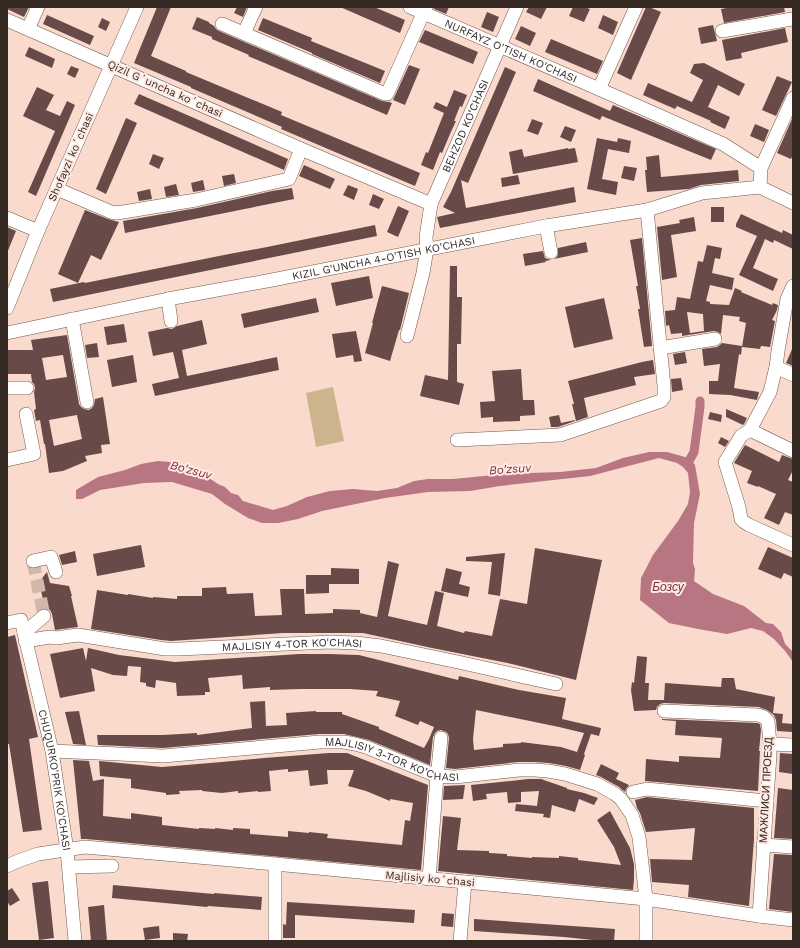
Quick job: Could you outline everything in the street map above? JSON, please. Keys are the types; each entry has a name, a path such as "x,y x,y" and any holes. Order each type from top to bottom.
{"street":[{"path":"28,29 38,7"},
{"name":"Shofayzi koʻchasi","path":"7,308 38,231 137,7"},
{"path":"244,33 256,7"},
{"name":"NURFAYZ O'TISH KO'CHASI","path":"410,7 424,10 500,46 723,144 761,168"},
{"name":"BEHZOD KO‘CHASI","path":"407,336 423,273 427,249 426,237 431,204 518,7"},
{"path":"599,89 636,7"},
{"path":"222,24 385,94 388,92 424,10"},
{"path":"722,31 792,17"},
{"name":"Qizil Gʻuncha koʻchasi","path":"7,20 301,149 431,204"},
{"path":"793,98 761,168 760,187 793,203"},
{"path":"57,189 110,212 117,213 189,201 289,178 301,149"},
{"name":"KIZIL G'UNCHA 4-O'TISH KO'CHASI","path":"7,333 168,299 546,226 647,210 702,193 760,187"},
{"path":"457,440 560,435 661,402 664,397 647,210"},
{"path":"7,218 38,231"},
{"path":"546,226 551,252"},
{"path":"793,286 770,392 750,430 741,436 726,462 741,519 749,525 793,545"},
{"path":"168,299 171,321"},
{"path":"72,320 87,402"},
{"path":"660,348 715,339"},
{"path":"776,367 793,375"},
{"path":"7,388 26,388"},
{"path":"7,460 34,454 26,414"},
{"path":"750,430 793,451"},
{"path":"33,561 51,557 56,572"},
{"path":"23,632 44,616"},
{"name":"MAJLISIY 4-TOR KO'CHASI","path":"7,623 23,632 56,638 78,635 165,649 330,642 356,643 381,646 556,684"},
{"name":"CHUQURKO'PRIK KO'CHASI","path":"23,632 52,751 67,850 76,941"},
{"name":"МАЖЛИСИ ПРОЕЗД","path":"664,711 758,715 764,717 768,721 770,744 759,916"},
{"path":"429,879 441,738"},
{"name":"MAJLISIY 3-TOR KO'CHASI","path":"52,751 163,756 320,742 344,742 366,747 437,776 455,777 519,770 548,771 565,774 596,784 615,794 622,799 632,815 639,836 646,899 646,941"},
{"path":"770,744 793,745"},
{"path":"633,792 647,789 767,801"},
{"path":"763,845 793,847"},
{"name":"Majlisiy koʻchasi","path":"7,866 24,858 38,854 85,847 646,899 793,920"},
{"path":"275,864 275,941"},
{"path":"69,867 112,866"},
{"path":"460,941 465,882"}],"shaded area":[{"path":"333,387 344,441 316,447 306,393"}],"water":[{"name":"Бозсу","path":"649,452 667,452 685,457 691,460 695,465 700,494 694,523 694,581 713,594 744,606 766,623 773,624 781,632 785,644 793,652 793,662 774,639 763,631 751,628 727,634 669,623 640,600 641,578 653,555 678,521 688,504 690,492 688,473 683,467 677,463 659,458 590,476 500,486 470,491 428,492 385,498 322,511 298,519 278,523 262,523 248,518 212,494 172,482 144,483 100,490 82,499 76,499 76,490 98,477 141,464 158,461 170,462 187,470 203,474 225,487 231,493 238,495 243,501 273,510 287,506 307,497 330,491 353,489 377,491 397,488 414,481 428,479 453,479 504,474 560,472 596,468 623,458"}],"building":[{"path":"7,7 29,7 24,17 7,9"},
{"path":"157,7 171,7 151,56 282,112 281,115 420,173 415,186 281,129 282,127 134,63"},
{"path":"237,7 247,7 243,17 234,13"},
{"path":"340,7 374,7 405,20 400,33"},
{"path":"434,7 449,7 446,14 434,9"},
{"path":"529,7 547,7 541,19 526,12"},
{"path":"573,7 584,7 590,9 584,22 569,16"},
{"path":"646,7 661,12 631,80 617,73"},
{"path":"732,7 784,7 785,12 724,23 721,9"},
{"path":"487,12 499,17 493,32 481,27"},
{"path":"47,15 94,36 90,45 43,24"},
{"path":"603,15 618,22 613,35 598,28"},
{"path":"197,17 209,22 219,31 382,101 392,103 387,115 248,56 249,55 212,39 212,37 192,29"},
{"path":"102,18 110,22 106,31 98,27"},
{"path":"263,18 312,38 311,41 385,71 380,83 258,30"},
{"path":"713,25 717,41 701,44 698,28"},
{"path":"521,26 536,33 530,46 515,39"},
{"path":"785,28 788,42 741,53 742,58 726,61 722,40"},
{"path":"425,30 478,52 473,64 419,42"},
{"path":"551,39 603,61 597,74 545,52"},
{"path":"29,47 55,59 52,68 25,56"},
{"path":"704,63 745,84 739,96 718,85 708,107 730,117 725,129 677,106 675,109 643,95 648,83 692,102 703,80 690,73 694,64"},
{"path":"409,65 420,69 405,105 393,100"},
{"path":"71,66 79,69 75,78 67,74"},
{"path":"505,67 516,72 468,183 461,180 466,208 574,187 576,202 440,228 437,217 455,213 443,207 451,192"},
{"path":"777,76 792,82 776,116 762,110"},
{"path":"538,79 610,111 613,105 716,149 711,160 602,116 600,120 533,91"},
{"path":"37,87 54,95 46,110 60,116 67,101 75,105 36,196 28,192 55,131 23,116"},
{"path":"454,90 467,95 462,107 460,106 454,121 456,121 442,153 440,152 433,170 421,165 426,152 428,153 444,113 433,108 436,102 447,107"},
{"path":"139,94 288,159 284,170 134,104"},
{"path":"793,117 793,155 791,159 777,153"},
{"path":"126,118 137,123 106,194 96,189"},
{"path":"532,119 543,123 538,135 527,131"},
{"path":"755,124 769,130 764,142 750,136"},
{"path":"565,126 576,130 571,142 560,137"},
{"path":"597,138 617,142 618,138 631,141 629,153 608,149 602,179 618,182 616,195 587,189"},
{"path":"568,148 575,148 578,162 513,174 509,152 522,149 524,157"},
{"path":"153,154 164,158 159,169 149,164"},
{"path":"659,155 661,177 738,170 739,181 701,185 689,189 647,192 645,170 647,170 646,157"},
{"path":"304,165 335,179 330,189 299,176"},
{"path":"624,166 637,168 634,181 621,178"},
{"path":"234,174 236,183 224,186 222,176"},
{"path":"518,175 520,184 502,187 501,178"},
{"path":"203,180 205,190 193,192 191,183"},
{"path":"176,184 179,195 166,197 164,187"},
{"path":"348,185 358,189 354,200 343,195"},
{"path":"292,188 294,199 125,233 123,221 197,208"},
{"path":"150,189 152,199 139,201 137,192"},
{"path":"373,194 384,199 379,209 369,205"},
{"path":"398,206 409,211 398,237 387,232"},
{"path":"711,207 724,207 724,222 711,222"},
{"path":"85,210 119,222 101,260 91,255 78,283 58,274"},
{"path":"741,214 782,233 783,230 793,235 793,249 774,240 773,243 765,239 753,268 778,279 773,291 739,275 757,236 736,227"},
{"path":"694,217 696,231 671,235 677,277 662,280 657,227 680,223 679,220"},
{"path":"375,225 377,236 53,302 50,289 85,283"},
{"path":"7,227 16,231 7,253"},
{"path":"642,238 652,346 644,347 638,309 640,309 636,286 638,286 630,240"},
{"path":"586,242 588,252 554,259 558,255 558,248"},
{"path":"707,245 722,248 720,259 715,258 712,273 734,278 732,290 710,285 706,301 710,302 710,304 729,305 735,288 772,305 773,303 778,305 772,320 775,321 770,347 761,346 760,349 742,347 746,323 739,321 740,317 723,315 721,334 714,331 682,336 682,333 671,334 669,325 666,326 665,311 675,310 677,297 690,299 698,261 703,262","holes":["687,312 703,314 704,331 690,333"]},
{"path":"543,251 545,258 551,260 525,266 523,254"},
{"path":"450,266 457,266 457,297 462,297 461,344 457,344 457,382 464,384 459,405 420,396 425,375 448,380"},
{"path":"369,276 373,298 336,306 331,283"},
{"path":"382,286 409,293 400,330 390,361 365,353"},
{"path":"316,298 319,312 244,328 241,314"},
{"path":"604,298 613,339 574,348 565,307"},
{"path":"202,320 207,344 182,350 187,376 277,357 279,370 155,396 152,384 179,378 173,352 153,356 148,332 167,328 172,329 177,326"},
{"path":"124,324 127,342 107,345 104,327"},
{"path":"356,331 362,361 354,362 353,355 336,358 332,334"},
{"path":"67,335 79,404 84,409 89,410 94,405 95,399 103,397 110,444 101,445 102,453 85,456 87,461 63,471 49,473 40,420 36,421 34,410 36,409 35,388 32,382 31,374 8,374 8,350 33,350 31,340","holes":["63,355 67,377 46,380 42,358","77,415 82,439 54,446 49,420"]},
{"path":"97,343 99,357 87,358 85,345"},
{"path":"722,343 742,346 741,355 739,354 734,388 759,392 757,400 730,395 709,394 709,381 718,381 720,364 704,366 702,349 717,347"},
{"path":"793,347 793,366 786,363"},
{"path":"685,352 687,363 675,365 673,354"},
{"path":"133,355 137,382 112,387 107,360"},
{"path":"653,360 655,374 634,377 636,385 584,398 588,417 576,421 572,404 574,404 568,381"},
{"path":"521,369 523,400 534,400 535,415 520,416 520,421 493,422 493,417 481,418 480,402 495,401 492,371"},
{"path":"681,378 683,390 672,392 671,379"},
{"path":"726,409 747,418 744,424 743,425 726,417"},
{"path":"710,412 722,415 721,422 708,419"},
{"path":"559,415 561,423 575,421 558,427 551,427 549,417"},
{"path":"721,437 729,441 725,447 718,443"},
{"path":"745,445 779,462 782,455 793,459 793,470 788,480 793,482 793,515 785,512 779,525 764,518 776,494 747,483 752,471 734,463"},
{"path":"141,545 145,567 97,576 93,554"},
{"path":"768,547 793,558 793,577 784,573 781,579 758,569"},
{"path":"535,548 602,560 576,680 512,664 363,633 283,633 171,641 91,629 97,590 153,598 177,599 177,596 202,596 202,588 226,587 227,594 253,593 255,616 282,615 280,589 304,589 305,614 333,613 333,609 360,610 360,613 377,617 388,561 399,564 388,616 427,625 435,591 444,593 437,626 464,633 465,631 492,636 500,599 527,604"},
{"path":"75,551 77,562 62,565 59,555"},
{"path":"505,553 500,596 488,594 492,562 466,561 466,557"},
{"path":"331,568 359,569 359,584 329,584 329,593 306,594 306,575 331,575"},
{"path":"446,568 462,572 459,584 470,587 468,597 441,591"},
{"path":"47,572 50,583 69,586 78,627 55,630 52,614 50,610 45,608 39,582"},
{"path":"15,635 38,737 29,739 42,830 23,832 9,744 7,744 7,637"},
{"path":"83,648 86,661 88,648 119,655 175,662 299,654 359,655 458,680 459,676 519,690 566,698 562,719 601,728 599,736 591,734 580,770 549,763 534,762 518,762 455,769 446,768 449,738 446,732 441,730 437,731 433,737 430,765 369,740 344,734 319,734 163,748 98,745 97,735 163,735 197,733 197,735 252,728 250,702 265,701 266,726 287,725 286,713 316,711 342,712 342,714 379,727 379,729 424,748 434,727 420,721 418,725 395,716 400,701 376,696 378,691 350,689 270,690 270,687 243,689 242,675 208,678 210,692 205,692 205,695 177,696 176,683 156,680 155,688 146,686 146,683 140,682 141,667 128,666 127,676 113,675 91,668 95,691 60,698 50,654","holes":["476,710 584,733 577,752 561,747 521,742 503,744 503,747 474,750 473,739"]},
{"path":"637,656 647,657 645,683 649,683 648,700 664,700 665,683 721,687 722,678 734,678 736,689 775,697 773,713 783,714 782,723 793,724 793,732 777,731 774,715 759,707 664,703 660,704 656,710 634,711 631,690 632,682 634,683"},
{"path":"79,711 86,745 73,744 65,712"},
{"path":"662,719 760,724 758,791 645,781 646,759 679,762 679,756 720,758 722,738 675,735 676,721"},
{"path":"329,753 347,753 428,785 421,870 81,839 73,760 89,761 93,781 104,779 103,816 131,819 131,813 162,817 162,825 199,829 250,829 250,834 288,837 288,831 309,832 328,834 327,838 402,845 405,820 410,821 413,803 390,799 390,801 366,791 348,786 354,770 327,770 328,784 310,786 308,770 288,772 288,769 269,771 271,791 238,793 238,791 222,793 202,790 179,791 180,794 166,795 166,793 131,788 131,779 100,776 99,761 162,767"},
{"path":"780,753 793,754 793,774 779,772"},
{"path":"601,764 619,773 616,779 629,785 625,792 619,787 596,775"},
{"path":"541,779 567,789 598,798 594,805 579,799 575,812 552,805 550,818 543,817 544,814 515,811 516,804 537,806 539,791 521,792 521,802 508,803 507,792 486,794 487,799 473,801 471,785"},
{"path":"465,785 463,799 443,800 444,786"},
{"path":"778,788 793,790 793,839 774,838"},
{"path":"647,797 754,808 754,839 749,906 688,897 689,885 652,882 650,859 692,860 695,828 646,832 635,800"},
{"path":"610,811 630,848 634,864 633,890 438,871 443,816 461,818 457,850 489,851 489,853 507,854 507,856 532,858 559,858 559,856 578,858 578,860 621,865 614,847 597,820"},
{"path":"774,854 793,855 793,912 769,909"},
{"path":"48,881 54,938 39,940 32,883"},
{"path":"113,885 262,897 261,910 207,907 112,898"},
{"path":"12,888 20,900 10,906 7,901 7,891"},
{"path":"287,902 415,910 414,923 295,915 295,938 283,938 283,924 286,925"},
{"path":"104,905 107,941 91,941 88,907"},
{"path":"442,913 454,914 453,927 441,926"},
{"path":"474,919 615,929 614,941 474,931"},
{"path":"159,926 160,938 145,940 143,928"},
{"path":"173,933 188,934 187,941 173,941"}],"waterway":[{"path":"688,463 694,452 700,401"}],"tunnel":[{"path":"33,561 44,616"}],"water label":[{"name":"Bo'zsuv","path":"510,469"},
{"name":"Bo'zsuv","path":"191,470"}]}
